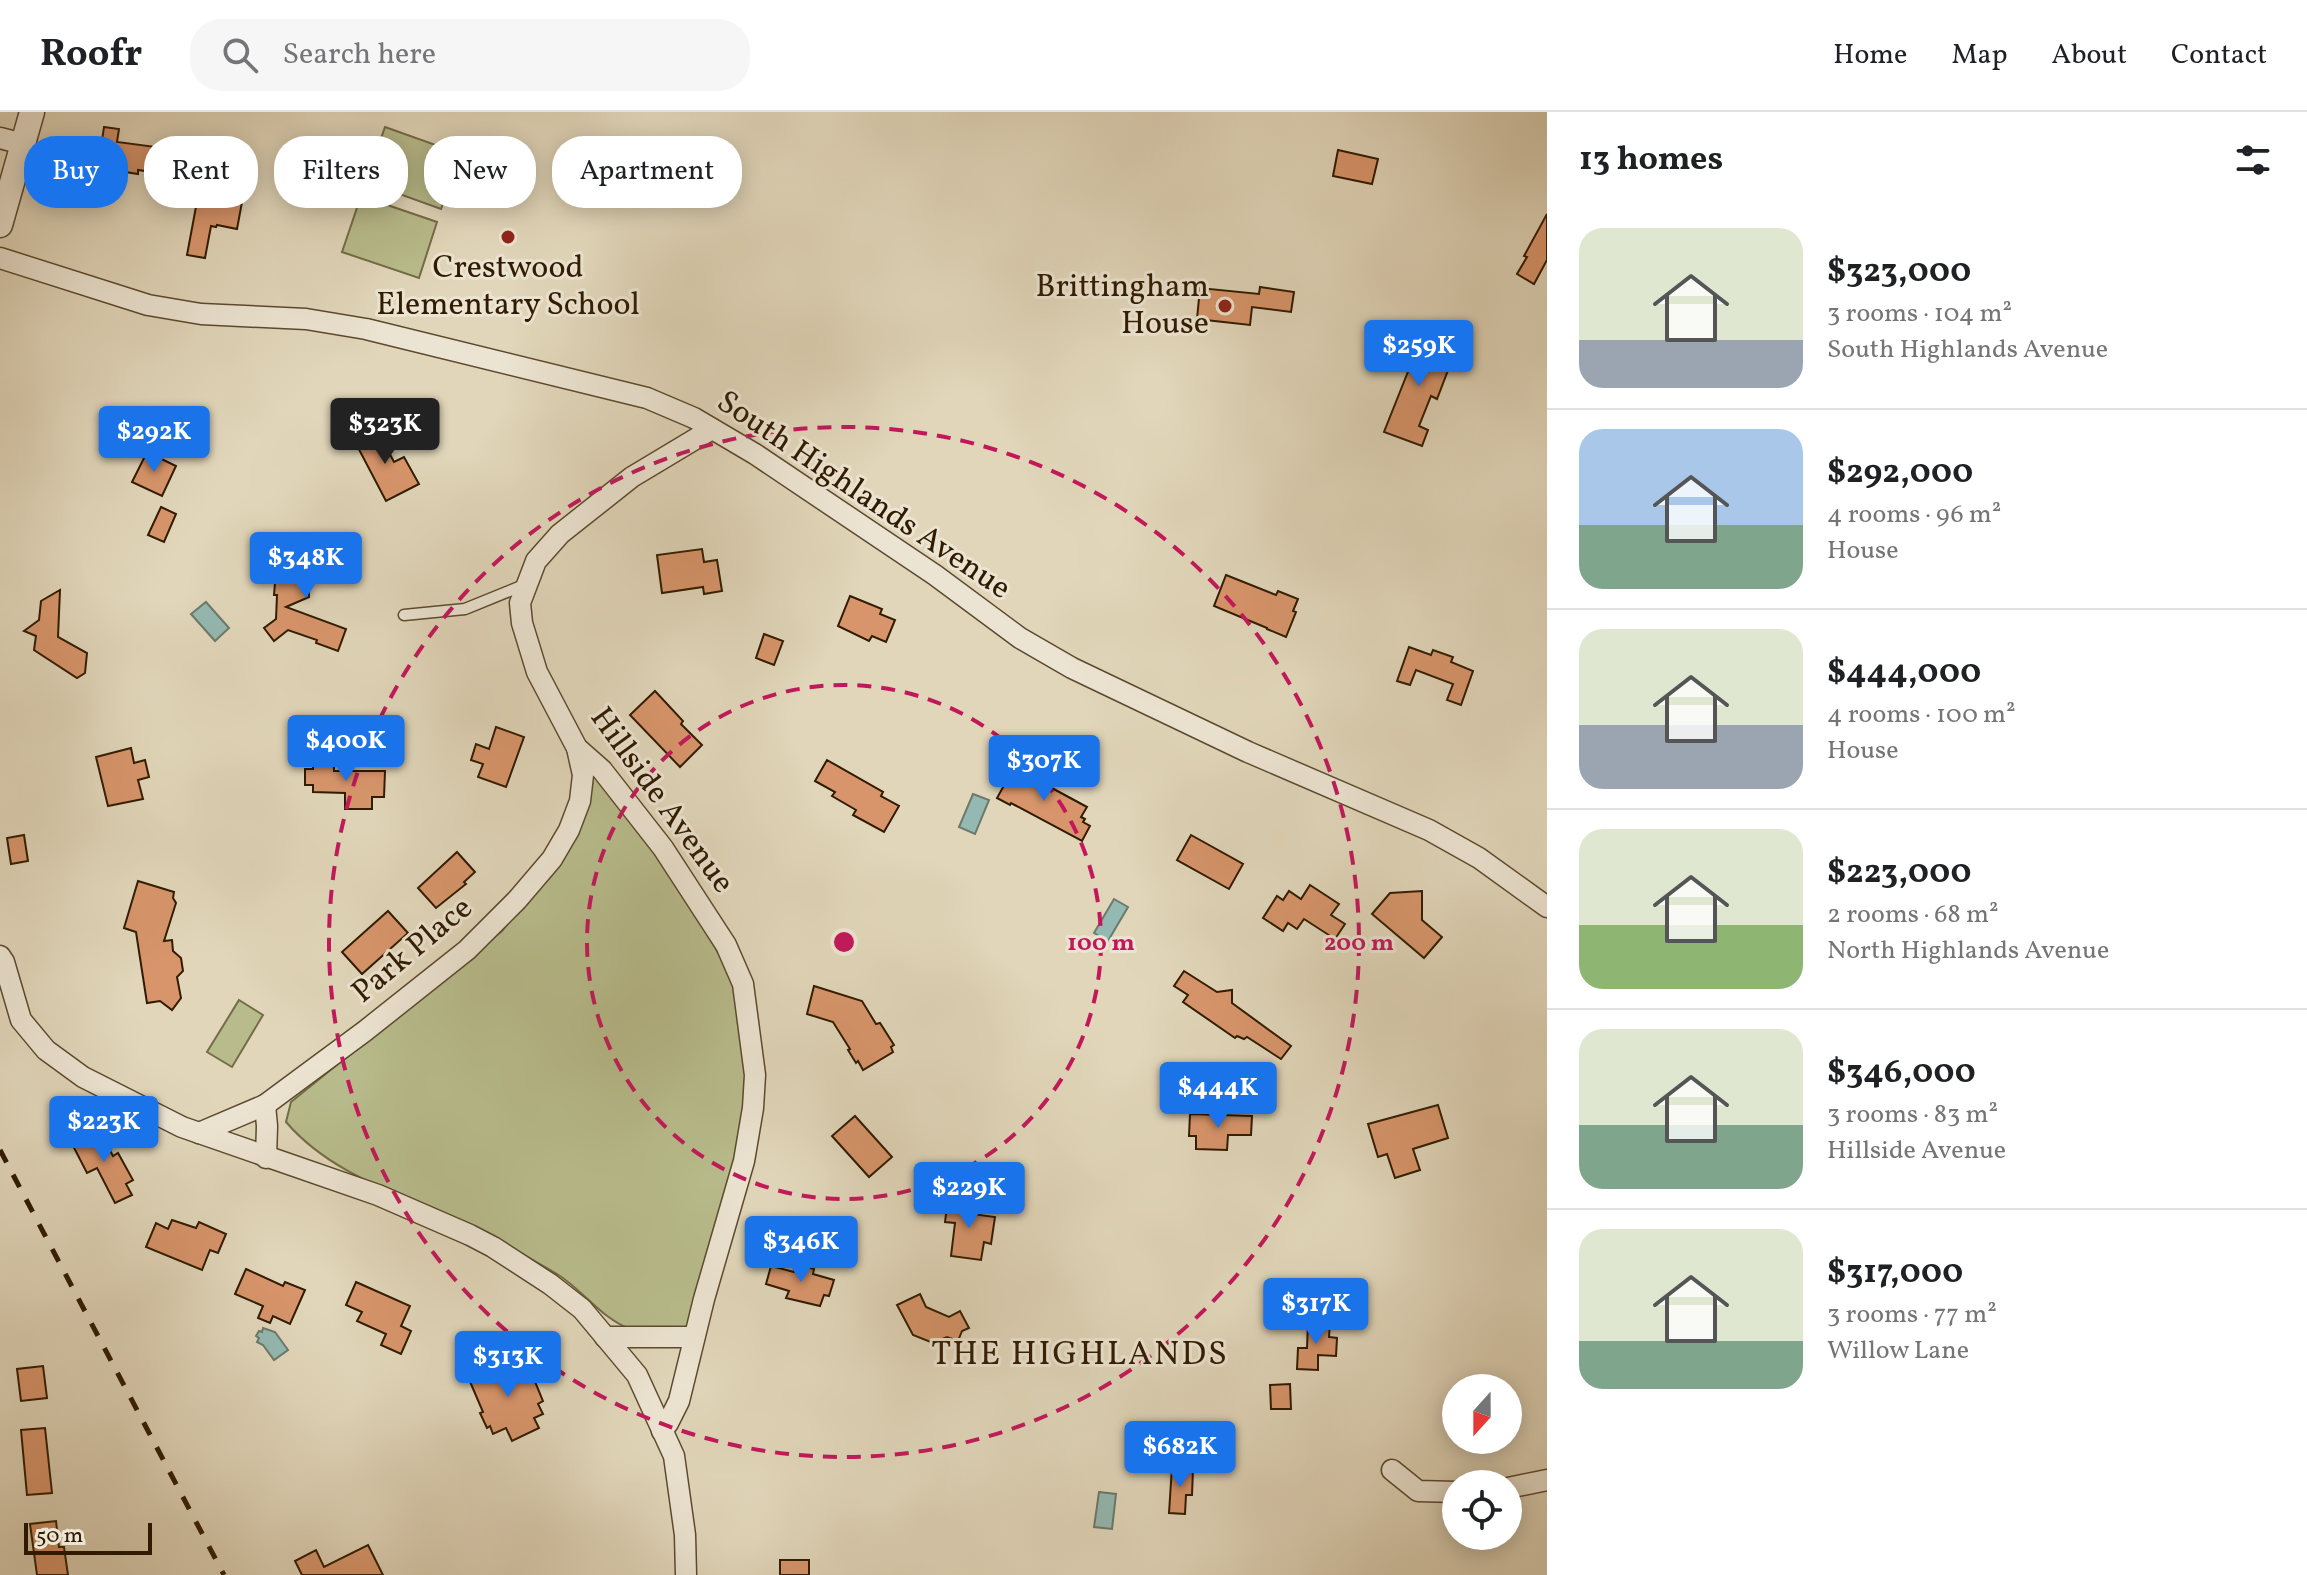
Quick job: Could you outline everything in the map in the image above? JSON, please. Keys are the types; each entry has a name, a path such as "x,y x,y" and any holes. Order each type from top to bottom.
{"street":[{"path":"0,225 12,141 32,112"},
{"name":"South Highlands Avenue","path":"0,258 148,305 201,314 306,319 366,329 647,398 694,418 828,502 1020,638 1072,668 1248,752 1429,830 1479,858 1547,907"},
{"name":"Hillside Avenue","path":"662,1431 679,1401 744,1161 755,1075 743,984 726,945 663,848 602,770 577,748 537,672 522,623 520,603 536,561 560,534 632,477 712,429"},
{"name":"Park Place","path":"199,1133 265,1105 414,994 467,950 517,900 552,859 569,830 580,801 583,775 577,748"},
{"path":"0,956 21,1020 57,1060 126,1100 199,1133 378,1195 470,1235 550,1284 582,1309 637,1375 674,1456 685,1535 686,1575"},
{"path":"265,1105 266,1158"},
{"path":"605,1337 694,1337"},
{"path":"1392,1470 1418,1491 1442,1492"},
{"path":"1522,1485 1547,1480"}],"lane":[{"path":"404,615 465,609 526,584"}],"green space":[{"path":"385,127 424,141 424,203 408,197 408,136 382,136"},
{"path":"357,208 396,208 437,222 419,278 342,252"},
{"path":"586,765 670,868 738,988 746,1045 746,1104 740,1155 691,1323 685,1330 643,1332 620,1324 557,1274 477,1229 351,1173 306,1142 286,1122 291,1102 502,931 572,844"},
{"path":"239,1000 263,1015 232,1067 207,1052"}],"water":[{"path":"206,602 229,628 215,641 191,614"},
{"path":"973,794 989,800 975,834 959,827"},
{"path":"1114,899 1128,907 1108,941 1094,933"},
{"path":"263,1328 275,1332 288,1350 274,1360 257,1342 259,1338 256,1336"},
{"path":"1099,1492 1116,1494 1112,1529 1094,1527"}],"building":[{"path":"104,127 119,129 118,136 103,136"},
{"path":"128,143 144,145 144,171 138,170 138,174 128,172"},
{"path":"1338,150 1378,159 1372,184 1333,176"},
{"path":"196,208 241,208 237,229 211,226 205,258 187,255"},
{"path":"1547,214 1547,260 1534,284 1517,274"},
{"name":"Brittingham House","path":"1260,287 1294,292 1291,312 1252,307 1250,325 1197,319 1200,288 1259,294"},
{"path":"1427,324 1447,332 1437,359 1450,365 1437,399 1431,396 1419,426 1428,430 1422,446 1384,432"},
{"path":"376,428 394,462 404,457 419,484 386,501 354,440"},
{"path":"147,452 176,466 162,496 132,482"},
{"path":"161,507 176,514 164,542 148,535"},
{"path":"335,541 347,558 309,586 309,597 286,607 346,629 338,651 288,630 274,641 264,628 276,619 275,583"},
{"path":"702,549 704,562 717,560 722,591 704,594 703,587 662,593 657,555"},
{"path":"1226,575 1276,595 1278,591 1298,599 1286,637 1214,606"},
{"path":"60,590 58,637 87,653 85,673 77,678 34,650 36,636 24,631 39,620 41,601"},
{"path":"850,596 882,609 880,614 895,620 886,642 872,636 869,641 838,626"},
{"path":"764,634 783,641 774,665 756,658"},
{"path":"1409,647 1431,655 1433,650 1453,657 1451,662 1473,671 1461,705 1447,700 1453,684 1416,670 1410,685 1397,681"},
{"path":"655,691 702,745 680,767 630,715"},
{"path":"496,727 524,737 506,787 478,777 483,764 471,760 476,744 489,749"},
{"path":"131,748 134,763 145,760 149,777 138,780 143,799 108,806 96,757"},
{"path":"313,757 334,757 334,771 385,771 384,797 372,797 372,809 345,809 345,793 313,792 313,785 305,785 305,769 313,769"},
{"path":"827,760 883,792 881,796 899,806 884,832 853,815 856,810 832,796 835,792 815,781"},
{"path":"1017,762 1029,769 1026,774 1087,807 1081,817 1090,826 1082,841 997,798"},
{"path":"24,835 28,861 11,864 7,838"},
{"path":"1191,835 1243,864 1229,889 1177,860"},
{"path":"457,852 475,872 464,882 466,884 436,908 418,888"},
{"path":"138,881 174,892 176,903 164,941 172,940 173,951 181,958 183,971 177,977 181,998 172,1010 160,1001 147,1003 136,932 124,928"},
{"path":"1310,885 1339,904 1331,915 1345,924 1335,939 1304,919 1297,929 1288,923 1283,931 1263,918 1277,896 1283,900 1289,891 1301,899"},
{"path":"1422,891 1422,920 1442,937 1424,958 1372,914 1390,893"},
{"path":"388,911 408,933 362,974 342,952"},
{"path":"1184,971 1217,992 1232,990 1232,1003 1291,1046 1281,1059 1247,1037 1235,1038 1183,1002 1188,995 1174,986"},
{"path":"814,986 862,1001 894,1045 891,1047 893,1052 863,1070 833,1022 807,1014"},
{"path":"1438,1105 1448,1138 1413,1149 1420,1170 1395,1178 1387,1154 1378,1157 1368,1124"},
{"path":"1190,1114 1252,1116 1251,1135 1228,1135 1227,1150 1196,1149 1196,1136 1189,1136"},
{"path":"855,1116 892,1157 869,1177 832,1136"},
{"path":"98,1128 113,1156 118,1153 133,1180 126,1184 132,1195 115,1203 97,1168 87,1173 71,1142"},
{"path":"948,1198 966,1200 964,1213 995,1217 991,1244 984,1242 981,1260 951,1256 955,1223 945,1222"},
{"path":"172,1220 196,1228 199,1222 226,1234 218,1253 210,1250 202,1270 146,1247 156,1223 168,1229"},
{"path":"796,1264 814,1269 813,1274 834,1280 829,1296 824,1295 820,1306 786,1298 789,1291 766,1284 771,1266 794,1272"},
{"path":"246,1269 283,1286 285,1282 305,1290 290,1324 273,1316 270,1323 258,1318 263,1306 235,1294"},
{"path":"356,1282 410,1306 401,1326 411,1331 401,1354 381,1345 386,1334 357,1321 362,1312 346,1305"},
{"path":"920,1294 926,1307 949,1317 960,1311 969,1328 962,1331 958,1341 947,1337 933,1343 913,1335 897,1305"},
{"path":"1308,1322 1330,1324 1329,1337 1337,1338 1336,1356 1318,1355 1318,1370 1297,1369 1298,1348 1307,1348"},
{"path":"524,1361 543,1401 538,1404 543,1414 534,1418 539,1428 512,1441 506,1428 493,1434 490,1426 487,1428 468,1377 490,1363 492,1367 496,1365 499,1373"},
{"path":"43,1366 47,1398 21,1401 17,1369"},
{"path":"1290,1384 1291,1409 1271,1409 1270,1385"},
{"path":"45,1428 52,1493 27,1495 21,1430"},
{"path":"1172,1467 1193,1469 1192,1495 1186,1495 1185,1514 1169,1513"},
{"path":"56,1521 59,1547 64,1547 68,1575 37,1575 30,1524"},
{"path":"368,1545 383,1575 302,1575 295,1561 316,1550 324,1567"},
{"path":"780,1560 809,1560 809,1575 780,1575"}],"railway":[{"path":"0,1150 224,1575"}],"place":[{"name":"Crestwood Elementary School","path":"508,237"},
{"name":"Brittingham House","path":"1225,306"}],"district":[{"name":"THE HIGHLANDS","path":"1080,1355"}]}
